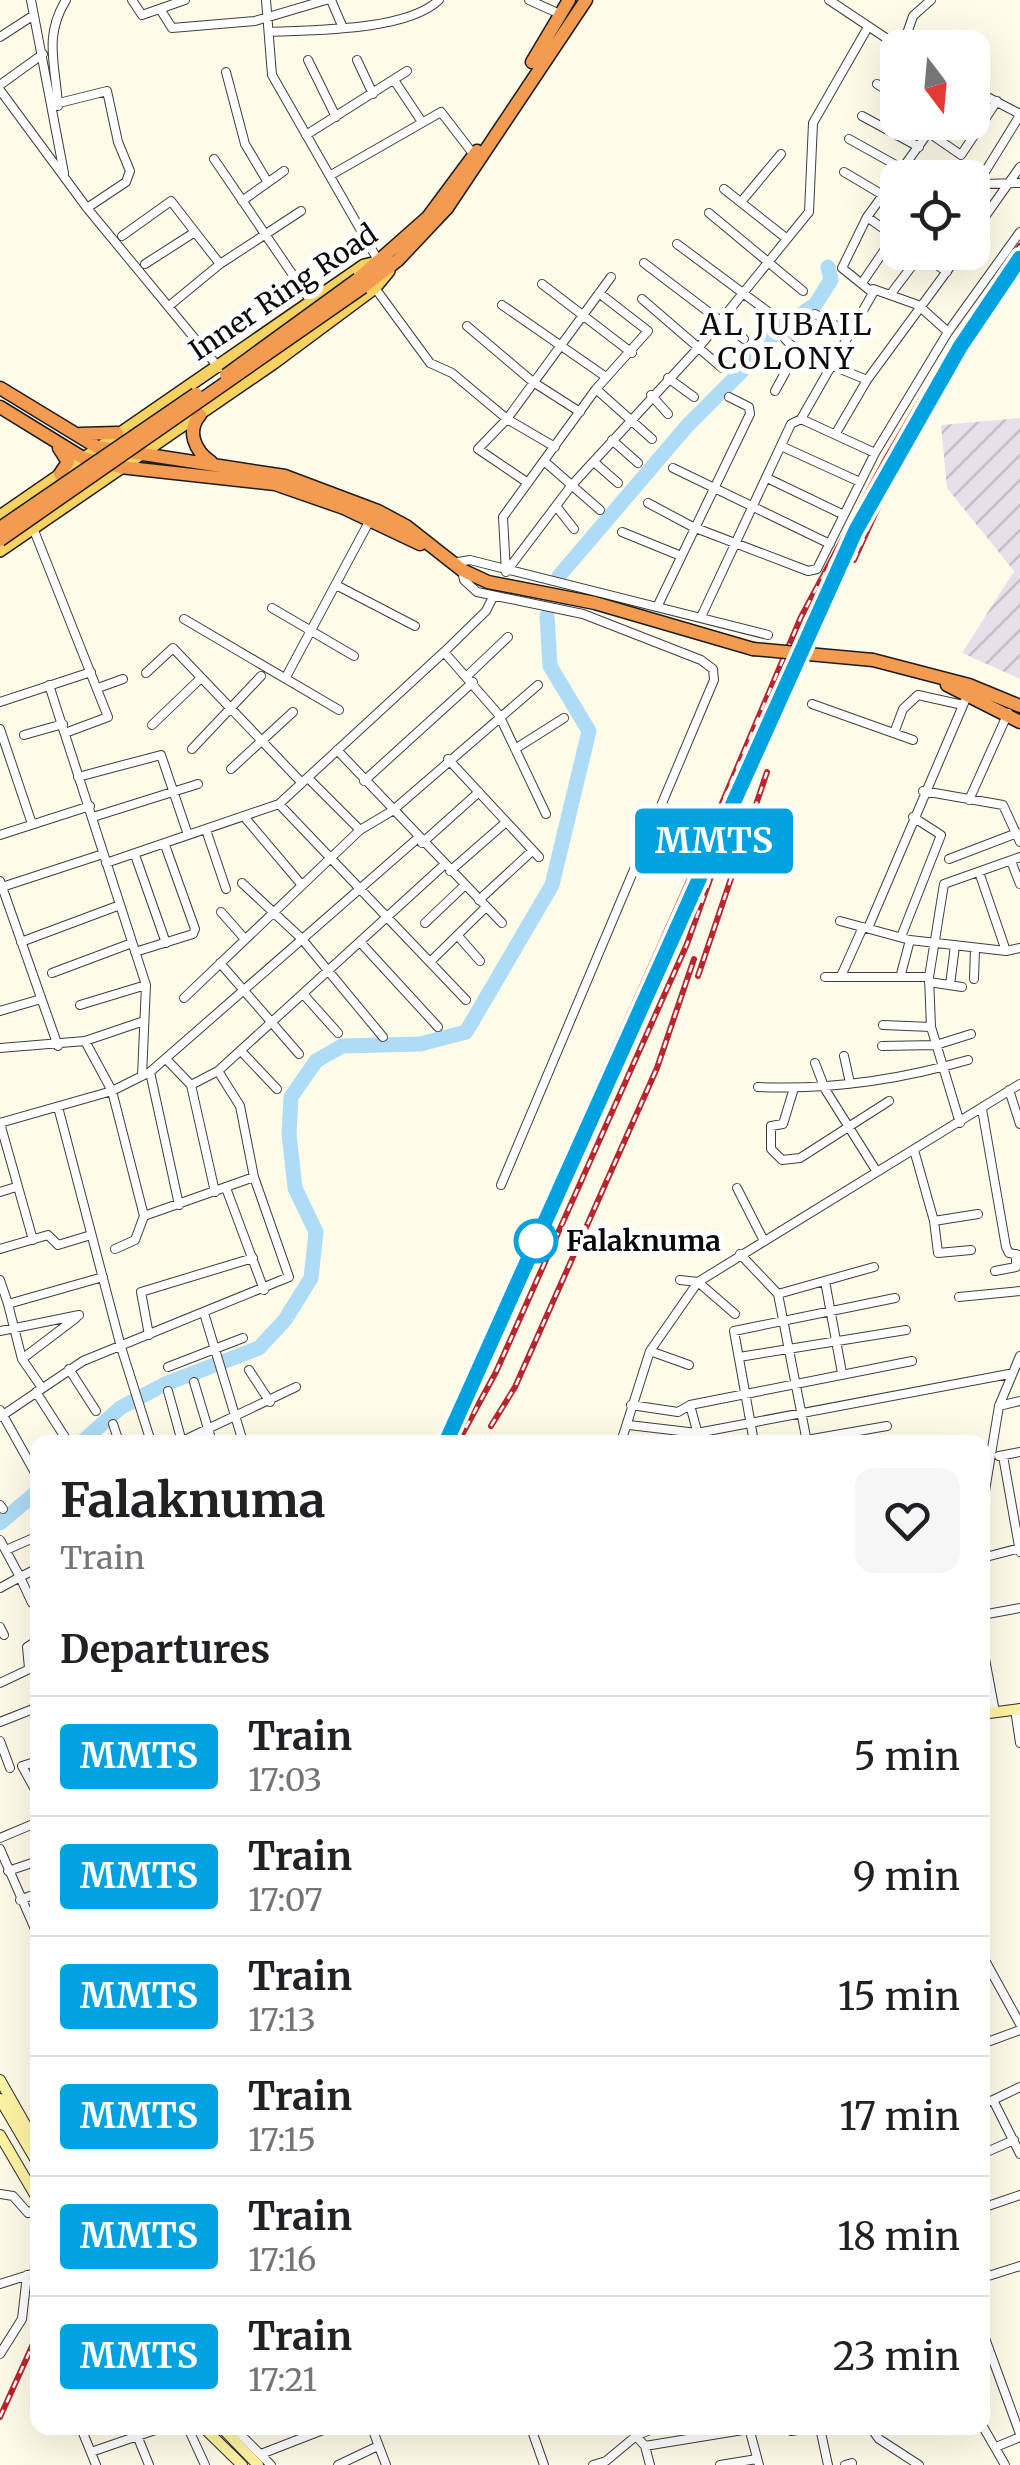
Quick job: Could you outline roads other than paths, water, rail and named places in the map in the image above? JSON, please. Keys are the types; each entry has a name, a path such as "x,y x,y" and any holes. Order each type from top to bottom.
{"highway":[{"name":"Inner Ring Road","path":"380,262 428,217 474,156 569,0"},
{"name":"Inner Ring Road","path":"365,285 434,225 466,183 545,56 586,0"},
{"path":"0,540 365,285 380,262"},
{"path":"0,528 365,285"},
{"path":"0,388 97,448 147,462 276,484 427,546 488,582 595,604 753,649 873,660 969,685 1014,709 1020,722"},
{"path":"0,407 83,458 120,468 147,462 211,462 259,469 353,500 406,526 427,546"},
{"path":"200,415 194,422 194,439 211,462"},
{"path":"68,432 118,433"},
{"path":"47,437 68,458 60,474"},
{"path":"938,680 965,701 1014,709"}],"main road":[{"name":"Inner Ring Road","path":"83,458 364,265 380,262"},
{"name":"Inner Ring Road","path":"120,468 147,462 200,415 365,285"},
{"path":"0,516 83,458"},
{"path":"0,551 120,468"},
{"path":"990,1713 1018,1709"},
{"path":"0,2080 30,2133"},
{"path":"0,2099 30,2150"},
{"path":"0,2124 30,2175"},
{"path":"0,2135 30,2189"},
{"path":"211,2435 242,2465"},
{"path":"230,2435 259,2459"}],"street":[{"path":"31,0 64,178"},
{"path":"56,120 58,103 49,43 54,20 66,0"},
{"path":"132,0 142,16 185,0"},
{"path":"266,0 272,75 380,262"},
{"path":"160,9 172,28 269,17 328,0 342,28"},
{"path":"270,32 342,28 409,14 439,0"},
{"path":"530,0 574,20"},
{"path":"829,0 880,35"},
{"path":"839,8 848,0"},
{"path":"908,30 913,16 931,0"},
{"path":"0,38 34,15"},
{"path":"506,572 571,486 744,294 811,205 813,124 868,28"},
{"path":"42,54 0,87 87,208 219,368"},
{"path":"308,60 336,117"},
{"path":"357,60 373,94"},
{"path":"306,136 407,71"},
{"path":"226,72 246,144 267,182"},
{"path":"394,80 422,122"},
{"path":"58,103 105,90 130,171 126,182 87,208"},
{"path":"990,97 1020,114 980,180 983,184 1015,182"},
{"path":"990,109 998,101"},
{"path":"331,175 438,113 446,114 474,156"},
{"path":"862,116 919,147"},
{"path":"849,140 886,160"},
{"path":"910,160 924,140"},
{"path":"939,140 961,155 968,140"},
{"path":"742,202 781,154"},
{"path":"214,160 312,303"},
{"path":"990,213 1015,182 1020,167"},
{"path":"242,201 284,171"},
{"path":"844,172 880,192"},
{"path":"724,189 786,238"},
{"path":"880,198 842,268 872,289 918,305 948,332"},
{"path":"122,236 171,201 220,264"},
{"path":"168,306 220,264 301,211"},
{"path":"708,213 803,292"},
{"path":"867,217 880,226"},
{"path":"145,264 195,232"},
{"path":"648,504 735,544 808,571 817,568 875,453 948,332 1020,232"},
{"path":"677,244 771,314"},
{"path":"862,283 880,259"},
{"path":"644,262 744,340"},
{"path":"890,295 908,270"},
{"path":"836,433 866,380 918,305 947,272 944,270"},
{"path":"528,483 478,449 507,418 612,277"},
{"path":"542,284 632,354"},
{"path":"365,285 430,362 452,373 507,418 555,447"},
{"path":"801,420 872,289"},
{"path":"506,572 503,517 596,389 632,354 648,331 599,293"},
{"path":"642,299 722,368"},
{"path":"502,306 606,377"},
{"path":"815,314 851,334"},
{"path":"467,326 533,382 580,412"},
{"path":"784,339 797,351 866,380"},
{"path":"774,391 797,351"},
{"path":"668,378 672,376 694,397"},
{"path":"596,389 652,439"},
{"path":"651,395 668,414"},
{"path":"658,605 750,414 749,408 730,397"},
{"path":"702,617 792,423 801,420 875,453"},
{"path":"612,440 638,463"},
{"path":"781,446 860,482"},
{"path":"544,461 600,510"},
{"path":"594,462 618,483"},
{"path":"673,468 714,486 752,510 830,544"},
{"path":"767,478 844,515"},
{"path":"556,506 574,530"},
{"path":"286,678 370,520"},
{"path":"24,735 108,717 33,528"},
{"path":"622,532 681,556"},
{"path":"500,1185 714,680 713,669 701,660 583,614 492,597 468,586 457,566 470,560 768,635"},
{"path":"336,584 415,626"},
{"path":"58,1046 1,884 134,855 279,804 444,652 486,611 492,597"},
{"path":"272,608 354,656"},
{"path":"184,619 339,710"},
{"path":"364,781 508,638"},
{"path":"146,673 173,648 262,740 360,830"},
{"path":"444,652 499,715 546,814"},
{"path":"0,702 91,672"},
{"path":"192,749 261,676"},
{"path":"152,725 201,678"},
{"path":"98,688 123,679"},
{"path":"184,998 360,830 392,811 538,685"},
{"path":"49,686 146,984 146,1074 179,1205"},
{"path":"841,976 965,701 918,694 903,709 894,732"},
{"path":"812,704 914,740"},
{"path":"969,800 1014,709"},
{"path":"231,770 293,712"},
{"path":"515,749 564,718"},
{"path":"0,729 32,824"},
{"path":"337,750 502,924"},
{"path":"78,776 161,755 188,835"},
{"path":"448,759 535,854 478,900"},
{"path":"93,817 198,784"},
{"path":"923,791 1003,805 1019,837 949,858"},
{"path":"33,1240 0,1123 112,1091 146,1074 301,938 479,792"},
{"path":"279,804 432,960 466,1000"},
{"path":"0,835 90,806"},
{"path":"901,974 905,938 942,834 914,817"},
{"path":"246,818 301,884"},
{"path":"191,1085 218,1071 389,916 505,822"},
{"path":"206,830 226,890"},
{"path":"52,973 193,934 195,929 165,844"},
{"path":"134,855 166,942"},
{"path":"960,1123 931,1028 929,979 944,884 1016,859 1020,884"},
{"path":"979,872 1006,952"},
{"path":"242,883 301,938 384,1036"},
{"path":"425,923 465,885"},
{"path":"21,942 120,905"},
{"path":"432,960 486,908"},
{"path":"222,912 244,938"},
{"path":"840,922 936,944 1006,952 1020,948"},
{"path":"458,936 480,961"},
{"path":"360,942 438,1027"},
{"path":"950,985 955,946"},
{"path":"974,979 975,948"},
{"path":"220,963 299,1054"},
{"path":"825,976 901,974 962,987"},
{"path":"80,1005 146,984"},
{"path":"304,995 338,1033"},
{"path":"0,1012 42,999"},
{"path":"0,1048 58,1046 144,1021"},
{"path":"884,1025 931,1028"},
{"path":"882,1046 936,1045 971,1034"},
{"path":"86,1040 112,1091 144,1216 135,1240 116,1250"},
{"path":"240,1050 277,1089"},
{"path":"844,1056 850,1083"},
{"path":"166,1060 191,1085 215,1192"},
{"path":"758,1086 825,1089 968,1060"},
{"path":"816,1063 825,1089 877,1172"},
{"path":"30,1465 1,1414 69,1369 288,1279 290,1273 254,1177 240,1106 218,1071"},
{"path":"625,1435 650,1351 698,1282 1020,1084"},
{"path":"794,1088 783,1124 771,1126 769,1132 770,1149 782,1160 800,1158 889,1101"},
{"path":"1010,1090 1020,1124"},
{"path":"58,1107 121,1347 149,1435"},
{"path":"982,1110 1006,1247 1018,1254 1016,1267 996,1271"},
{"path":"914,1150 934,1221 938,1254 971,1250"},
{"path":"144,1216 254,1177"},
{"path":"0,1192 16,1187"},
{"path":"226,1188 264,1290"},
{"path":"737,1188 764,1240"},
{"path":"934,1221 978,1214"},
{"path":"0,1249 52,1235 58,1245 91,1235"},
{"path":"740,1254 778,1294 805,1435"},
{"path":"149,1335 140,1293 252,1258"},
{"path":"778,1294 874,1267"},
{"path":"8,1304 103,1277"},
{"path":"0,1280 22,1359 64,1435"},
{"path":"680,1280 698,1282 735,1314"},
{"path":"824,1281 842,1373"},
{"path":"959,1297 1020,1291"},
{"path":"753,1435 734,1332 895,1298"},
{"path":"204,1313 241,1435"},
{"path":"0,1331 79,1315 22,1359"},
{"path":"739,1357 906,1330"},
{"path":"168,1367 244,1338"},
{"path":"650,1351 690,1364"},
{"path":"1020,1356 999,1406 990,1458 1020,1452"},
{"path":"631,1405 678,1412 690,1405 795,1382 912,1361"},
{"path":"69,1369 96,1410"},
{"path":"249,1370 270,1402"},
{"path":"710,1435 1014,1371"},
{"path":"194,1382 210,1435"},
{"path":"197,1435 296,1387"},
{"path":"168,1391 180,1435"},
{"path":"999,1406 1020,1401"},
{"path":"690,1405 698,1435"},
{"path":"113,1424 117,1435"},
{"path":"629,1425 683,1435"},
{"path":"842,1435 888,1426"},
{"path":"990,1556 1020,1550 1003,1456"},
{"path":"0,1540 30,1600"},
{"path":"6,1550 30,1540"},
{"path":"0,1588 30,1572"},
{"path":"990,1614 1020,1608"},
{"path":"0,1683 30,1668"},
{"path":"1018,1709 1020,1743"},
{"path":"0,1722 30,1711"},
{"path":"0,1741 10,1768"},
{"path":"0,1772 30,1764"},
{"path":"22,1766 30,1780"},
{"path":"0,1838 30,1825"},
{"path":"0,1848 30,1920"},
{"path":"8,1871 30,1864"},
{"path":"20,1900 30,1896"},
{"path":"990,1970 1020,2027 990,2040"},
{"path":"990,2101 1020,2088"},
{"path":"993,2100 1020,2154"},
{"path":"990,2150 1014,2140"},
{"path":"0,2194 13,2196 30,2210"},
{"path":"990,2205 1020,2195"},
{"path":"990,2275 1020,2266"},
{"path":"0,2284 30,2274"},
{"path":"0,2354 22,2319 27,2275"},
{"path":"990,2352 1020,2436 996,2446"},
{"path":"84,2435 96,2465"},
{"path":"91,2452 129,2435"},
{"path":"137,2435 149,2465"},
{"path":"191,2435 205,2465"},
{"path":"240,2435 259,2459 271,2465"},
{"path":"259,2459 312,2435"},
{"path":"374,2435 386,2465"},
{"path":"533,2435 544,2465"},
{"path":"593,2465 607,2463 630,2435"},
{"path":"636,2435 645,2446 650,2465"},
{"path":"645,2446 709,2435"},
{"path":"720,2465 758,2462 751,2435"},
{"path":"822,2435 828,2465"},
{"path":"876,2435 920,2465"},
{"path":"989,2435 1006,2465"},
{"path":"338,2465 378,2446"}],"waterway":[{"path":"559,576 687,426 758,355 776,330 815,305 831,280 828,267"},
{"path":"90,1435 120,1408 165,1384 259,1348 285,1320 311,1278 316,1232 295,1188 289,1134 291,1097 316,1061 342,1046 420,1044 466,1032 552,885 589,731 550,666 547,616"},
{"path":"0,1523 30,1498"}],"railway":[{"path":"442,1435 692,874 801,617 887,457 955,342 1020,246"},
{"path":"854,560 895,470"},
{"path":"462,1435 496,1372 687,944 734,812 855,546"},
{"path":"698,976 767,772"},
{"path":"491,1426 515,1387 657,1068 694,959"},
{"path":"0,2417 30,2351"}],"train":[{"name":"MMTS","path":"449,1435 856,530 960,347 1020,258"}],"place":[{"name":"Falaknuma","path":"536,1241"}],"district":[{"name":"AL JUBAIL COLONY","path":"787,342"}]}
